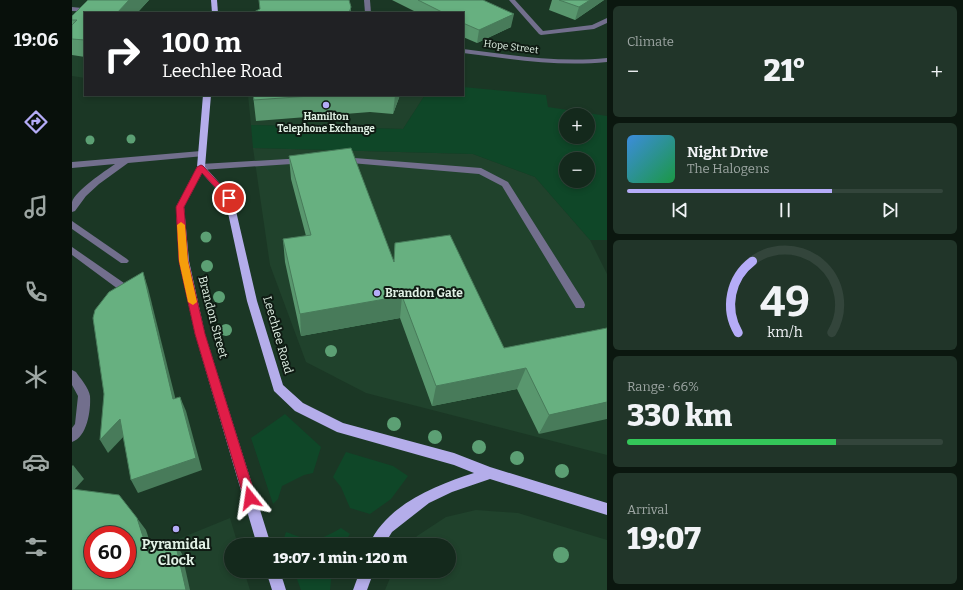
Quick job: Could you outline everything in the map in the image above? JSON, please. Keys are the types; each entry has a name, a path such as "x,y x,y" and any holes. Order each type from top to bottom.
{"main road":[{"path":"214,0 215,12"},
{"name":"Brandon Street","path":"208,96 201,167 180,207 184,261 200,334 262,538"},
{"name":"Leechlee Road","path":"201,167 229,198 252,301 278,388 299,407 341,428 454,459 490,473 607,510"},
{"path":"380,538 387,527 424,499 449,487 490,473"},
{"path":"275,578 279,590"},
{"path":"360,590 364,578"}],"street":[{"path":"367,0 368,12"},
{"path":"512,0 541,33 594,27 607,20"},
{"path":"72,9 102,12"},
{"name":"Hope Street","path":"464,51 557,62 585,63 607,60"},
{"path":"72,165 202,154"},
{"path":"72,209 76,202 101,177 127,160"},
{"path":"201,167 312,160"},
{"path":"335,160 480,171 505,184 580,305"},
{"path":"72,224 124,261"},
{"path":"72,250 121,286"},
{"path":"72,375 84,394 81,426 72,437"}],"shaded area":[{"path":"72,15 84,17 84,78 72,76"},
{"path":"464,87 546,95 548,107 559,109 559,144 595,144 595,114 607,116 607,240 590,240 535,177 473,154 253,148 251,125 403,129 424,96 464,96"},
{"path":"248,96 424,96 403,129 251,125"},
{"path":"253,148 473,154 535,177 590,240 607,274 607,455 366,393 306,362 270,265"},
{"path":"285,414 321,447 313,473 304,475 282,486 278,499 273,504 251,438"},
{"path":"346,452 393,466 408,476 391,499 370,514 350,508 341,487 333,477"},
{"path":"476,510 518,513 607,540 607,590 385,590 390,578 456,578 456,538 415,538 446,517"},
{"path":"230,518 236,538 224,538 224,578 246,578 250,590 72,590 103,578 136,578 136,556"},
{"path":"341,528 350,534 347,538 320,538"},
{"path":"286,532 302,538 284,538"},
{"path":"297,578 331,578 330,590 301,590"}],"building":[{"path":"88,0 129,0 118,12 84,12 84,40 72,39 72,25 77,20 72,20 72,16"},
{"path":"259,0 349,0 351,7 349,12 254,12 260,9"},
{"path":"418,0 483,0 514,14 479,30 464,23 464,12 442,12"},
{"path":"559,0 590,0 579,7"},
{"path":"253,96 310,96 254,100"},
{"path":"351,148 394,262 395,243 450,235 504,348 607,328 607,402 549,415 526,368 436,386 402,296 300,314 283,239 311,235 289,156"},
{"path":"143,272 173,399 180,397 196,458 131,480 120,419 100,440 104,394 93,318 95,310 109,292"},
{"path":"72,489 119,495 137,518 148,552 175,542 186,590 72,590"}],"slow traffic":[{"path":"181,225 184,261 193,302"}],"place":[{"name":"Hamilton Telephone Exchange","path":"326,105"},
{"name":"Brandon Gate","path":"377,293"},
{"name":"Pyramidal Clock","path":"176,529"}],"route":[{"path":"229,198 201,167 180,207 184,261 200,334 250,498"}]}
